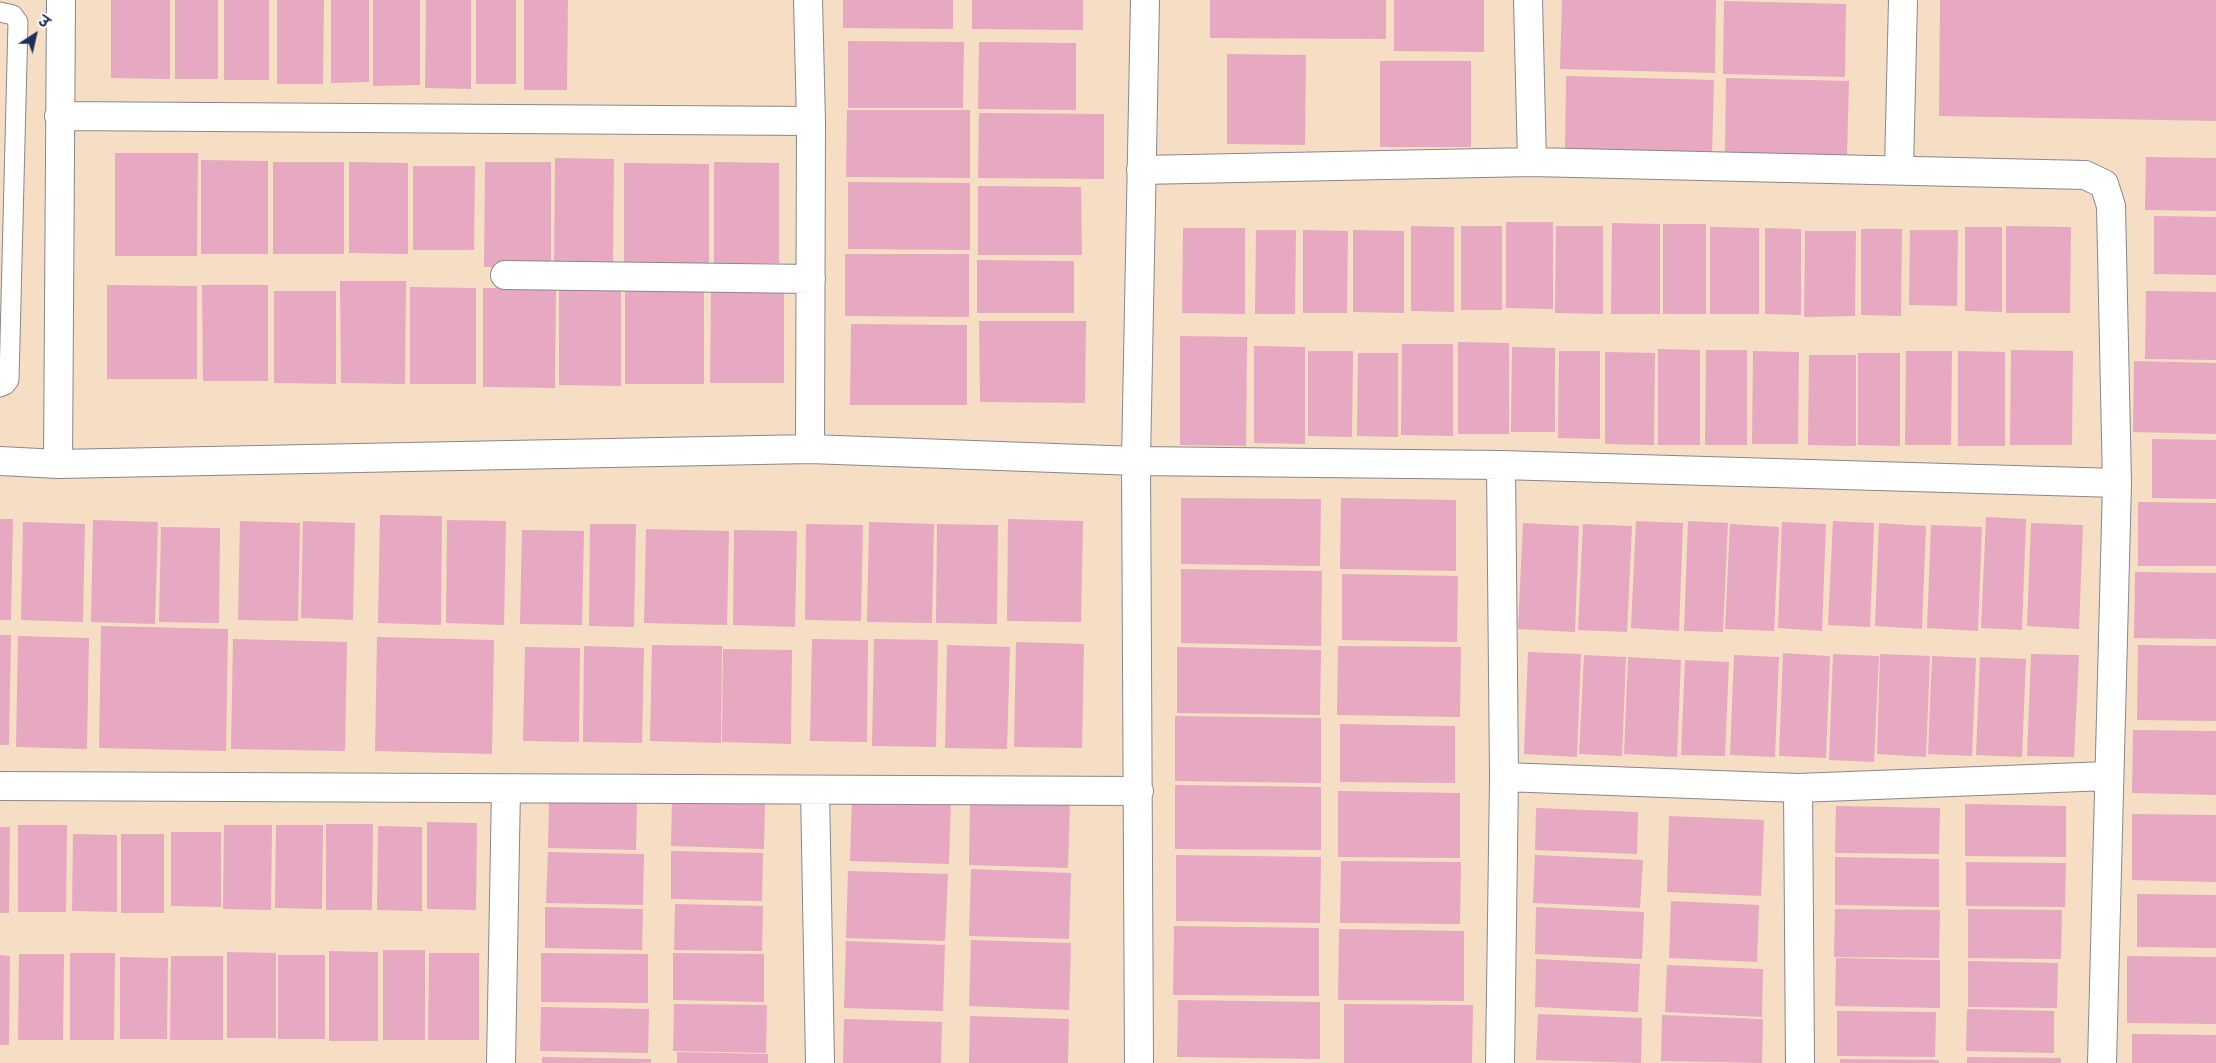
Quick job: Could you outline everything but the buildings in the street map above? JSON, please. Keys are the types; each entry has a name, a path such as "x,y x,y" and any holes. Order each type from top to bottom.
{"street":[{"path":"58,464 61,0"},
{"path":"808,0 811,121 810,449"},
{"path":"1139,1063 1136,462 1145,0"},
{"path":"1528,0 1532,162"},
{"path":"1900,170 1903,0"},
{"path":"59,116 811,121"},
{"path":"1141,170 1532,162 2085,175 2104,184 2111,206 2117,483 2102,1063"},
{"path":"505,275 811,279"},
{"path":"0,461 58,464 810,449 1136,462 1501,465 2117,483"},
{"path":"1500,1063 1504,777 1501,465"},
{"path":"1504,777 1798,788 2108,776"},
{"path":"0,786 1139,792"},
{"path":"1798,788 1800,1063"},
{"path":"501,1063 506,789"},
{"path":"815,790 820,1063"}],"lane":[{"path":"0,12 13,15 18,22 9,380 5,386 0,387"}]}
